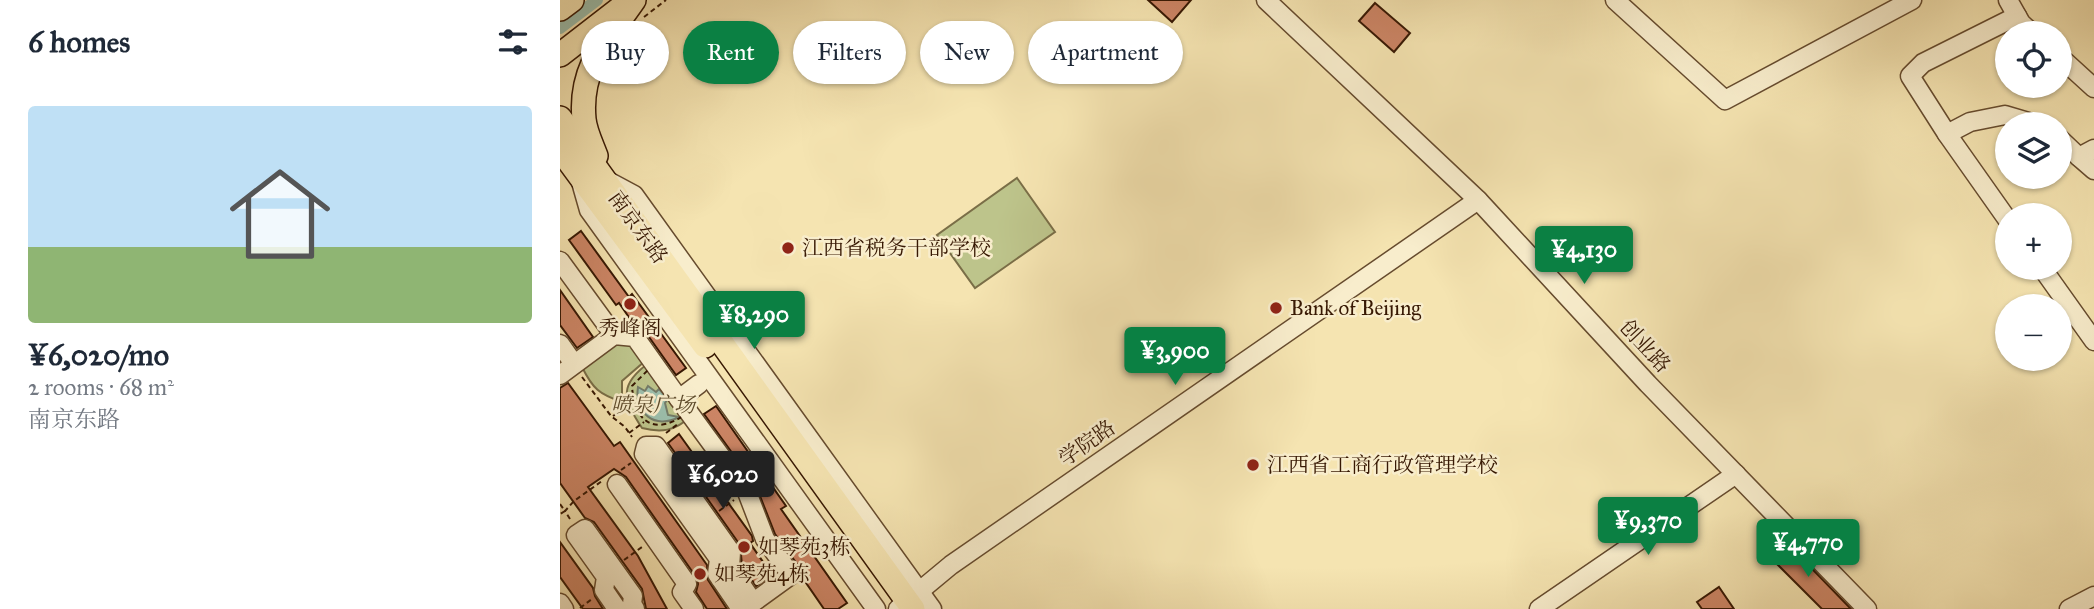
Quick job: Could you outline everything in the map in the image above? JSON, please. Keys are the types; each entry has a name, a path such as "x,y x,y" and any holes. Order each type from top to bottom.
{"main road":[{"path":"560,9 572,0"},
{"path":"560,55 633,0"},
{"path":"604,179 584,120 586,76 596,54 633,0"},
{"name":"南京东路","path":"560,118 907,604"},
{"name":"南京东路","path":"560,149 907,604"},
{"path":"560,157 578,172"}],"street":[{"name":"创业路","path":"1266,0 1478,200 1648,384 1867,609"},
{"path":"1618,1 1725,100 1906,1"},
{"path":"1996,203 1910,76 1923,63 2012,8"},
{"path":"2072,69 2094,88"},
{"path":"1947,134 1970,122 1995,117"},
{"path":"2087,153 2094,170"},
{"path":"578,172 589,211 876,609"},
{"name":"学院路","path":"907,604 951,565 1478,200"},
{"path":"560,261 614,335"},
{"path":"2051,280 2094,341"},
{"path":"560,344 567,370 614,335 635,337 747,492 765,539 791,575 746,607"},
{"path":"678,399 699,384"},
{"path":"650,450 708,519 731,552 730,568 746,607"},
{"path":"650,450 719,559 717,574 746,607"},
{"path":"1539,609 1736,474"},
{"path":"618,478 687,584 682,592 694,609"},
{"path":"617,609 604,590 606,577 576,535 586,529 633,596 632,604 635,609"},
{"path":"2068,609 2094,596"},
{"path":"560,603 564,609"},
{"path":"907,604 932,609"}],"path":[{"path":"649,369 683,416 673,423 660,426 644,421 633,404 632,386 649,369"},
{"path":"567,370 589,389 611,416 650,450"},
{"path":"611,416 633,404"},
{"path":"560,514 574,501 618,478 664,434 690,415"},
{"path":"629,433 644,421"},
{"path":"708,519 747,492"},
{"path":"560,503 575,526 586,529"},
{"path":"613,568 650,541 661,547"},
{"path":"578,609 604,590"}],"green space":[{"path":"1017,178 1055,232 975,288 937,235"},
{"path":"617,341 632,342 645,361 622,381 622,402 598,390 582,367"},
{"name":"喷泉广场","path":"650,362 690,417 673,428 642,428 630,408 627,392 629,385 633,377"}],"shaded area":[{"path":"648,386 656,392 659,389 668,399 665,403 668,415 679,417 662,421 648,417 639,404 638,387 645,391"}],"building":[{"path":"1148,0 1191,0 1171,21"},
{"path":"1375,3 1410,33 1394,52 1359,21"},
{"name":"秀峰阁","path":"581,231 629,297 632,294 686,368 676,375 644,330 635,326 619,303 616,305 569,240"},
{"path":"560,290 593,337 577,348 560,325"},
{"path":"568,383 614,446 620,442 707,565 708,580 727,609 707,609 696,592 696,577 626,477 614,469 588,487 638,556 667,609 646,609 642,589 594,522 585,518 560,483 560,388"},
{"path":"716,406 786,506 781,509 847,603 838,609 824,609 802,577 800,568 775,534 756,486 704,414"},
{"path":"679,434 752,536 753,541 750,543 772,575 756,586 742,565 740,545 668,443"},
{"path":"560,542 593,588 603,609 583,609 560,577"},
{"path":"1787,543 1851,609 1822,609 1771,558"},
{"path":"1719,587 1734,609 1702,609 1697,602"}],"waterway":[{"path":"560,28 597,0"}],"place":[{"name":"江西省税务干部学校","path":"788,248"},
{"name":"秀峰阁","path":"630,304"},
{"name":"Bank of Beijing","path":"1276,308"},
{"name":"江西省工商行政管理学校","path":"1253,465"},
{"name":"如琴苑3栋","path":"744,547"},
{"name":"如琴苑4栋","path":"700,574"}]}
